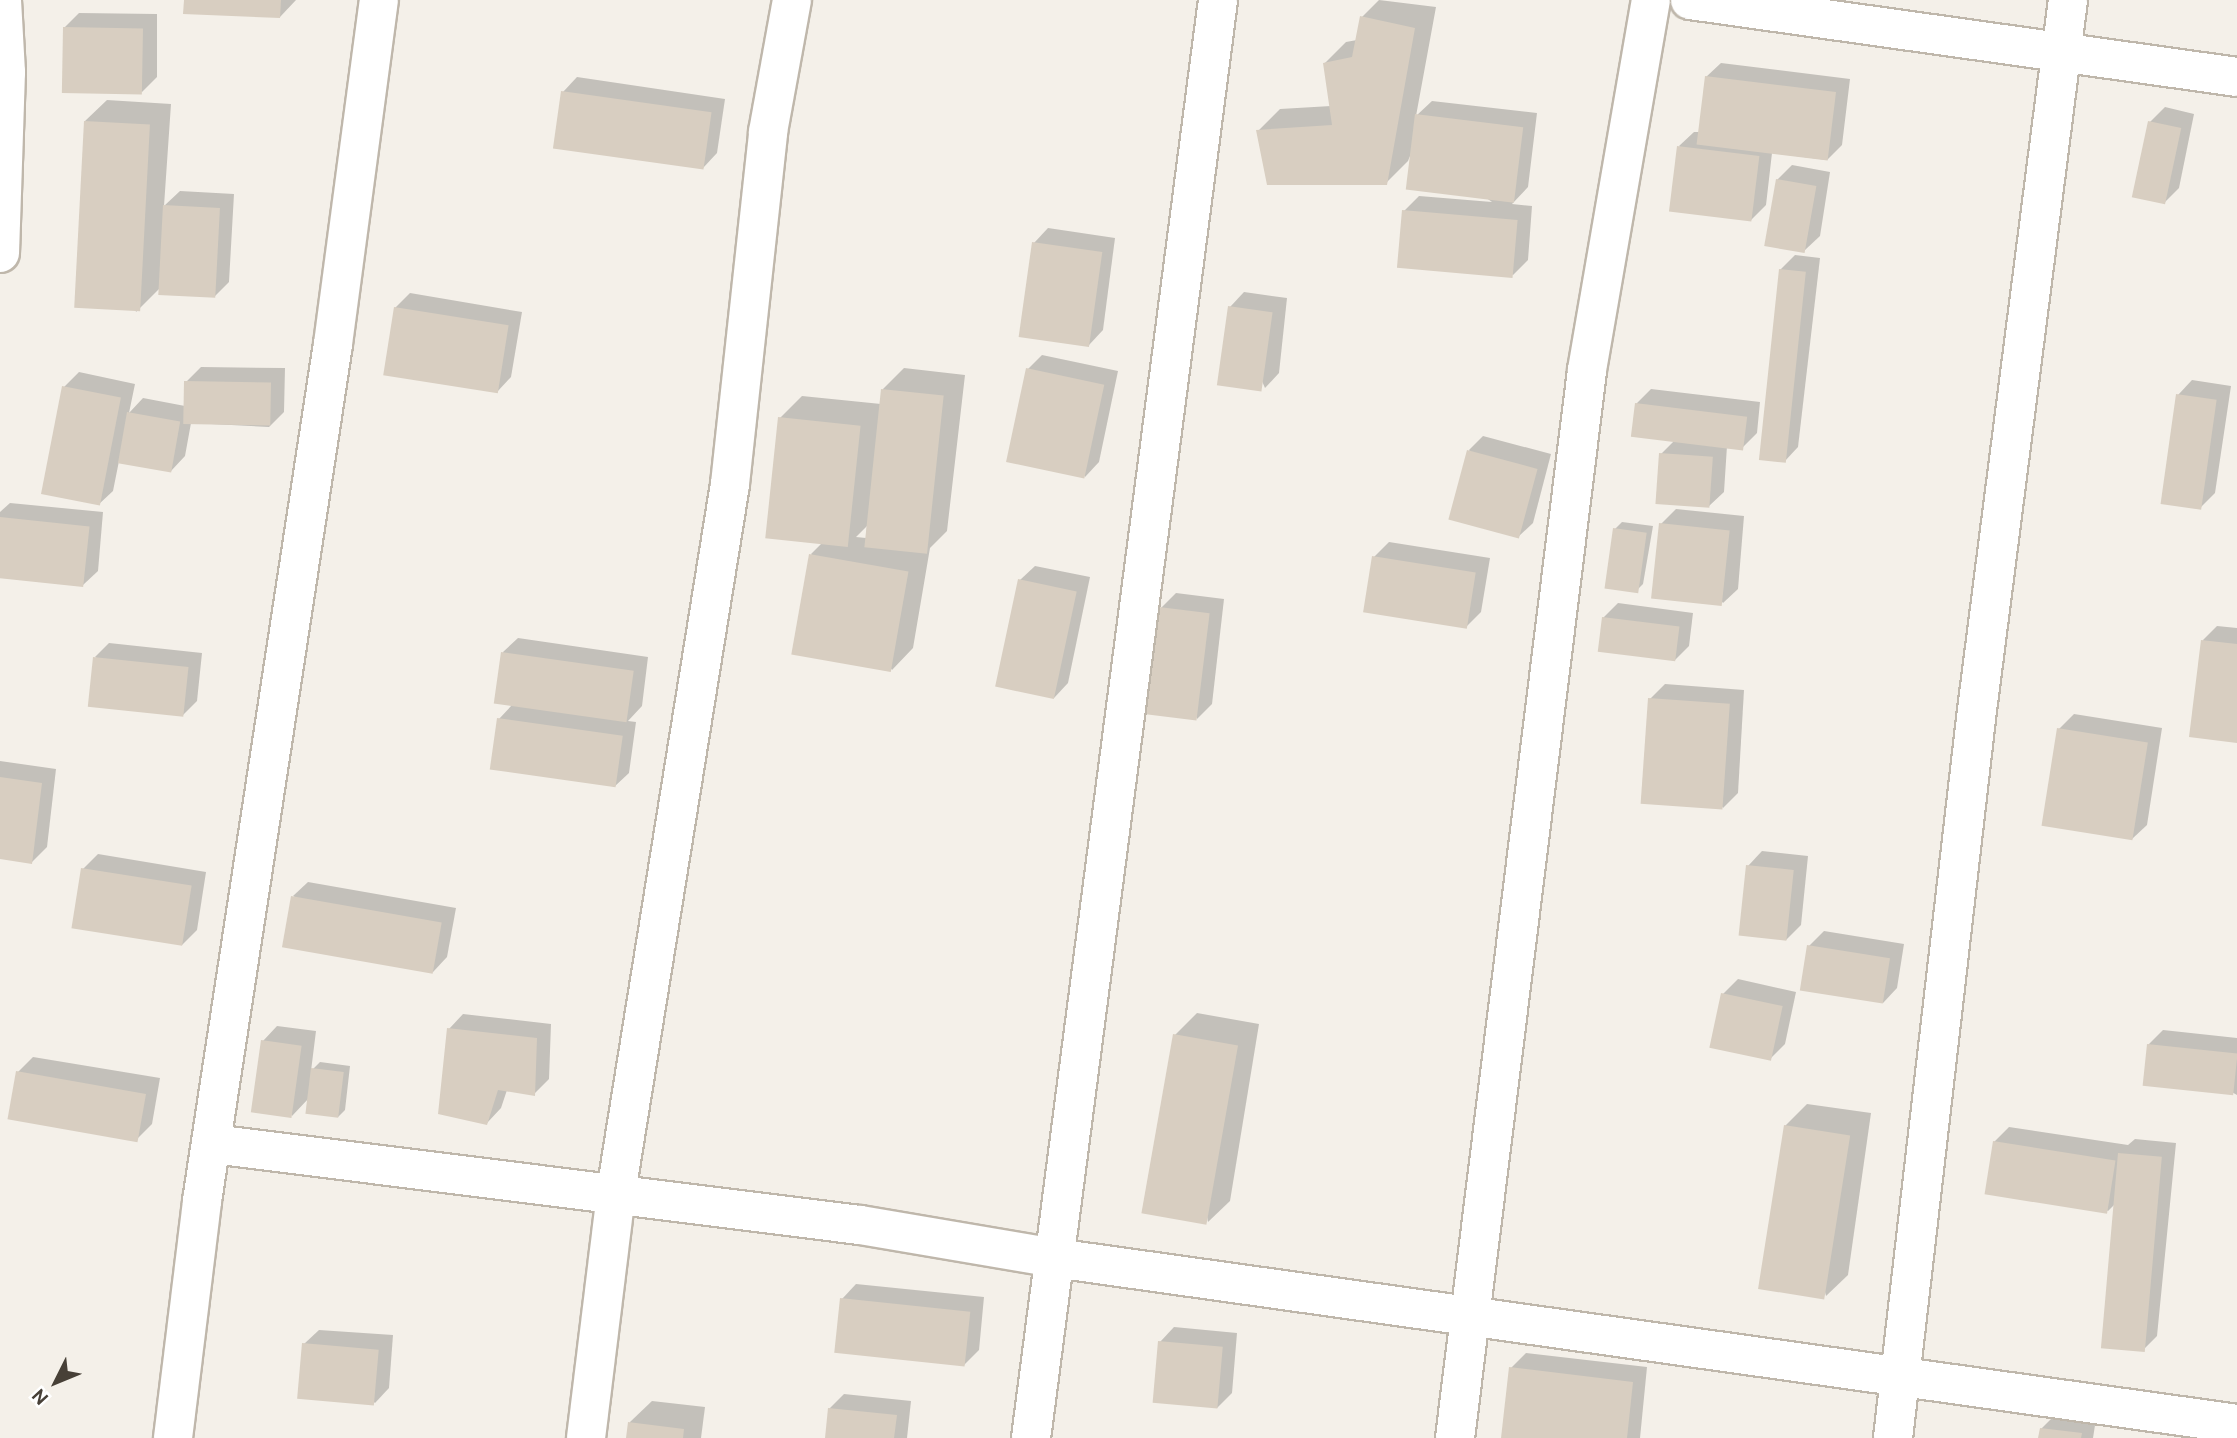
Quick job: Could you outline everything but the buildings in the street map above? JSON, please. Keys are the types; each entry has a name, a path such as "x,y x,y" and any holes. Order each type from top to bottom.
{"street":[{"path":"0,253 6,72 2,0"},
{"path":"173,1438 202,1201 214,1144 255,831 333,344 379,0"},
{"path":"586,1438 616,1192 730,484 768,132 792,0"},
{"path":"1031,1438 1218,0"},
{"path":"1455,1438 1587,370 1651,0"},
{"path":"1690,0 2237,77"},
{"path":"1893,1438 1976,718 2068,0"},
{"path":"214,1144 616,1192 1055,1258 1471,1313 2237,1424"}]}
